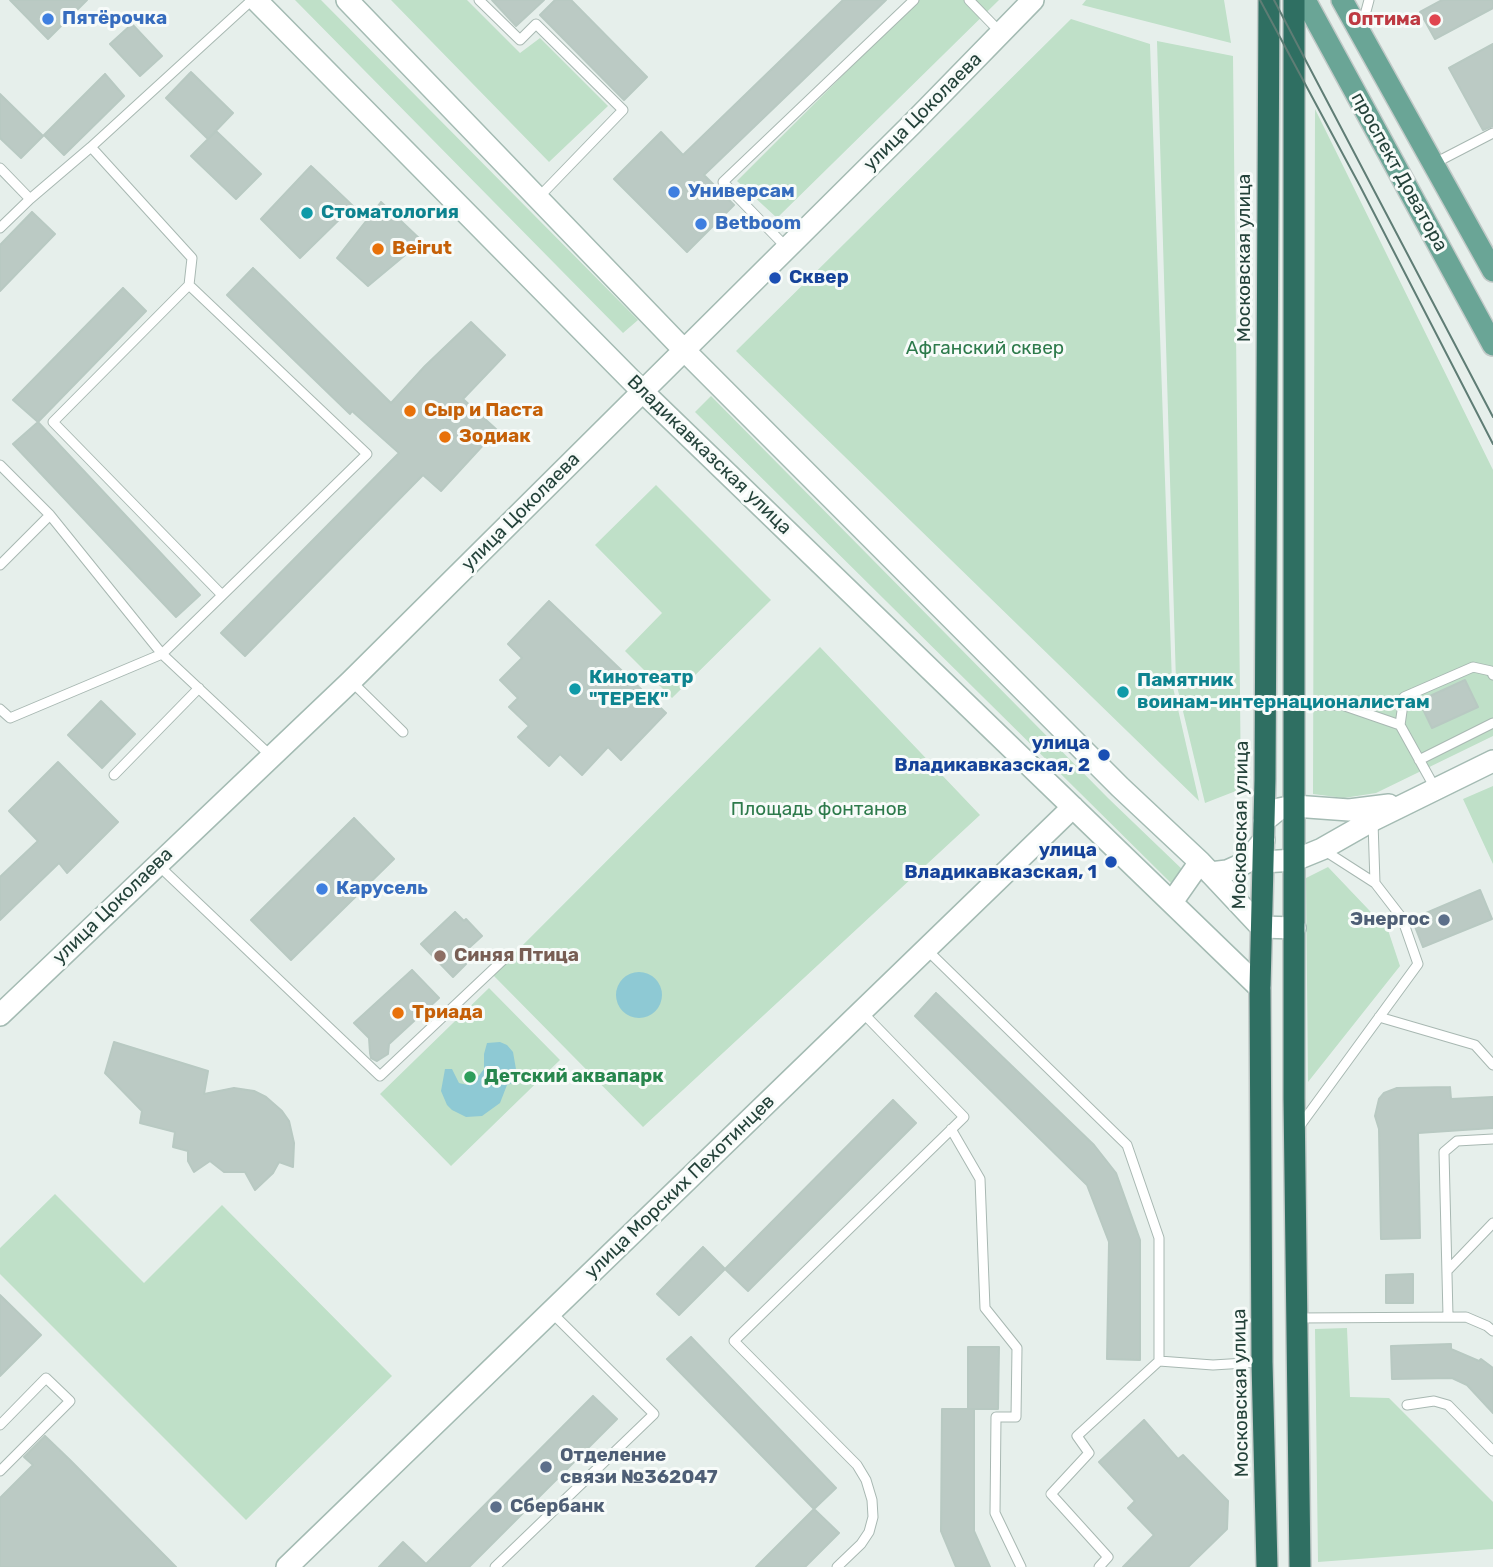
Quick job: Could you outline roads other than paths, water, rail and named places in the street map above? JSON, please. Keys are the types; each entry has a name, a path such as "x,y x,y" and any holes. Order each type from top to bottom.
{"highway":[{"name":"Московская улица","path":"1267,1567 1262,1362 1261,927 1264,830 1269,0"},
{"path":"1294,0 1293,706 1300,1567"}],"main road":[{"name":"проспект Доватора","path":"1305,0 1493,345"},
{"name":"проспект Доватора","path":"1342,0 1433,164 1487,248 1493,271"}],"street":[{"name":"Владикавказская улица","path":"254,0 642,391 1261,988"},
{"path":"347,0 684,350 1120,787 1205,868 1261,927 1295,928"},
{"name":"улица Цоколаева","path":"0,1015 351,681 1033,0"},
{"path":"1263,862 1295,860 1322,849 1405,803 1493,761"},
{"path":"1205,868 1227,871 1245,863 1279,809 1294,806 1349,810 1405,803"},
{"name":"улица Морских Пехотинцев","path":"287,1567 1073,807"},
{"path":"1172,902 1205,868"}],"lane":[{"path":"0,228 254,0"},
{"path":"480,0 520,40 536,24 624,110 538,198"},
{"path":"787,248 723,182 914,0"},
{"path":"969,0 1001,33"},
{"path":"1356,25 1365,15 1369,0"},
{"path":"1433,164 1493,133"},
{"path":"91,147 192,258 189,285 53,422 222,595"},
{"path":"0,169 30,199"},
{"path":"0,709 10,718 162,654 367,454 189,285"},
{"path":"0,465 50,515 162,654 272,758"},
{"path":"0,565 50,515"},
{"path":"1435,788 1400,725 1404,697 1473,667 1491,671 1493,675"},
{"path":"351,681 403,732"},
{"path":"114,775 199,688"},
{"path":"1293,706 1342,705 1400,725"},
{"path":"1419,760 1493,723"},
{"path":"1373,820 1375,883"},
{"path":"1296,1131 1418,964 1402,918 1375,883 1322,849"},
{"path":"156,864 380,1076 503,960"},
{"path":"926,949 1127,1145 1159,1238 1159,1362"},
{"path":"837,1567 861,1544 869,1532 873,1517 872,1500 866,1480 857,1465 734,1341 964,1116 862,1012"},
{"path":"1379,1017 1475,1045 1493,1065"},
{"path":"951,1129 980,1179 985,1308 1017,1348 1016,1417 996,1417 995,1513 1021,1567"},
{"path":"1448,1316 1444,1152 1457,1141 1493,1139"},
{"path":"1447,1271 1493,1223"},
{"path":"495,1567 654,1414 551,1312"},
{"path":"1298,1318 1466,1317 1493,1331"},
{"path":"1099,1567 1108,1557 1051,1494 1089,1453 1077,1436 1159,1362 1213,1365 1262,1362"},
{"path":"0,1425 46,1378 70,1401 0,1471"},
{"path":"1407,1405 1434,1401 1448,1405 1493,1451"}],"water":[{"path":"639,972 655,979 662,995 655,1011 639,1018 623,1011 616,995 623,979"},
{"path":"500,1042 513,1052 517,1075 515,1082 507,1085 500,1103 482,1116 466,1117 452,1110 441,1091 445,1069 452,1069 459,1083 468,1085 474,1082 484,1069 487,1043"}],"tram line":[{"path":"1260,0 1360,186 1493,444"},
{"path":"1274,0 1493,417"}],"place":[{"name":"Пятёрочка","path":"48,19"},
{"name":"Оптима","path":"1435,20"},
{"name":"Универсам","path":"674,192"},
{"name":"Стоматология","path":"307,213"},
{"name":"Betboom","path":"701,224"},
{"name":"Beirut","path":"378,249"},
{"name":"Сквер","path":"775,278"},
{"name":"Сыр и Паста","path":"410,411"},
{"name":"Зодиак","path":"445,437"},
{"name":"Кинотеатр \"ТЕРЕК\"","path":"575,689"},
{"name":"Памятник воинам-интернационалистам","path":"1123,692"},
{"name":"улица Владикавказская, 2","path":"1104,755"},
{"name":"улица Владикавказская, 1","path":"1111,862"},
{"name":"Карусель","path":"322,889"},
{"name":"Энергос","path":"1444,920"},
{"name":"Синяя Птица","path":"440,956"},
{"name":"Триада","path":"398,1013"},
{"name":"Детский аквапарк","path":"470,1077"},
{"name":"Отделение связи №362047","path":"546,1467"},
{"name":"Сбербанк","path":"496,1507"}],"park label":[{"name":"Афганский сквер","path":"985,349"},
{"name":"Площадь фонтанов","path":"819,810"}]}
